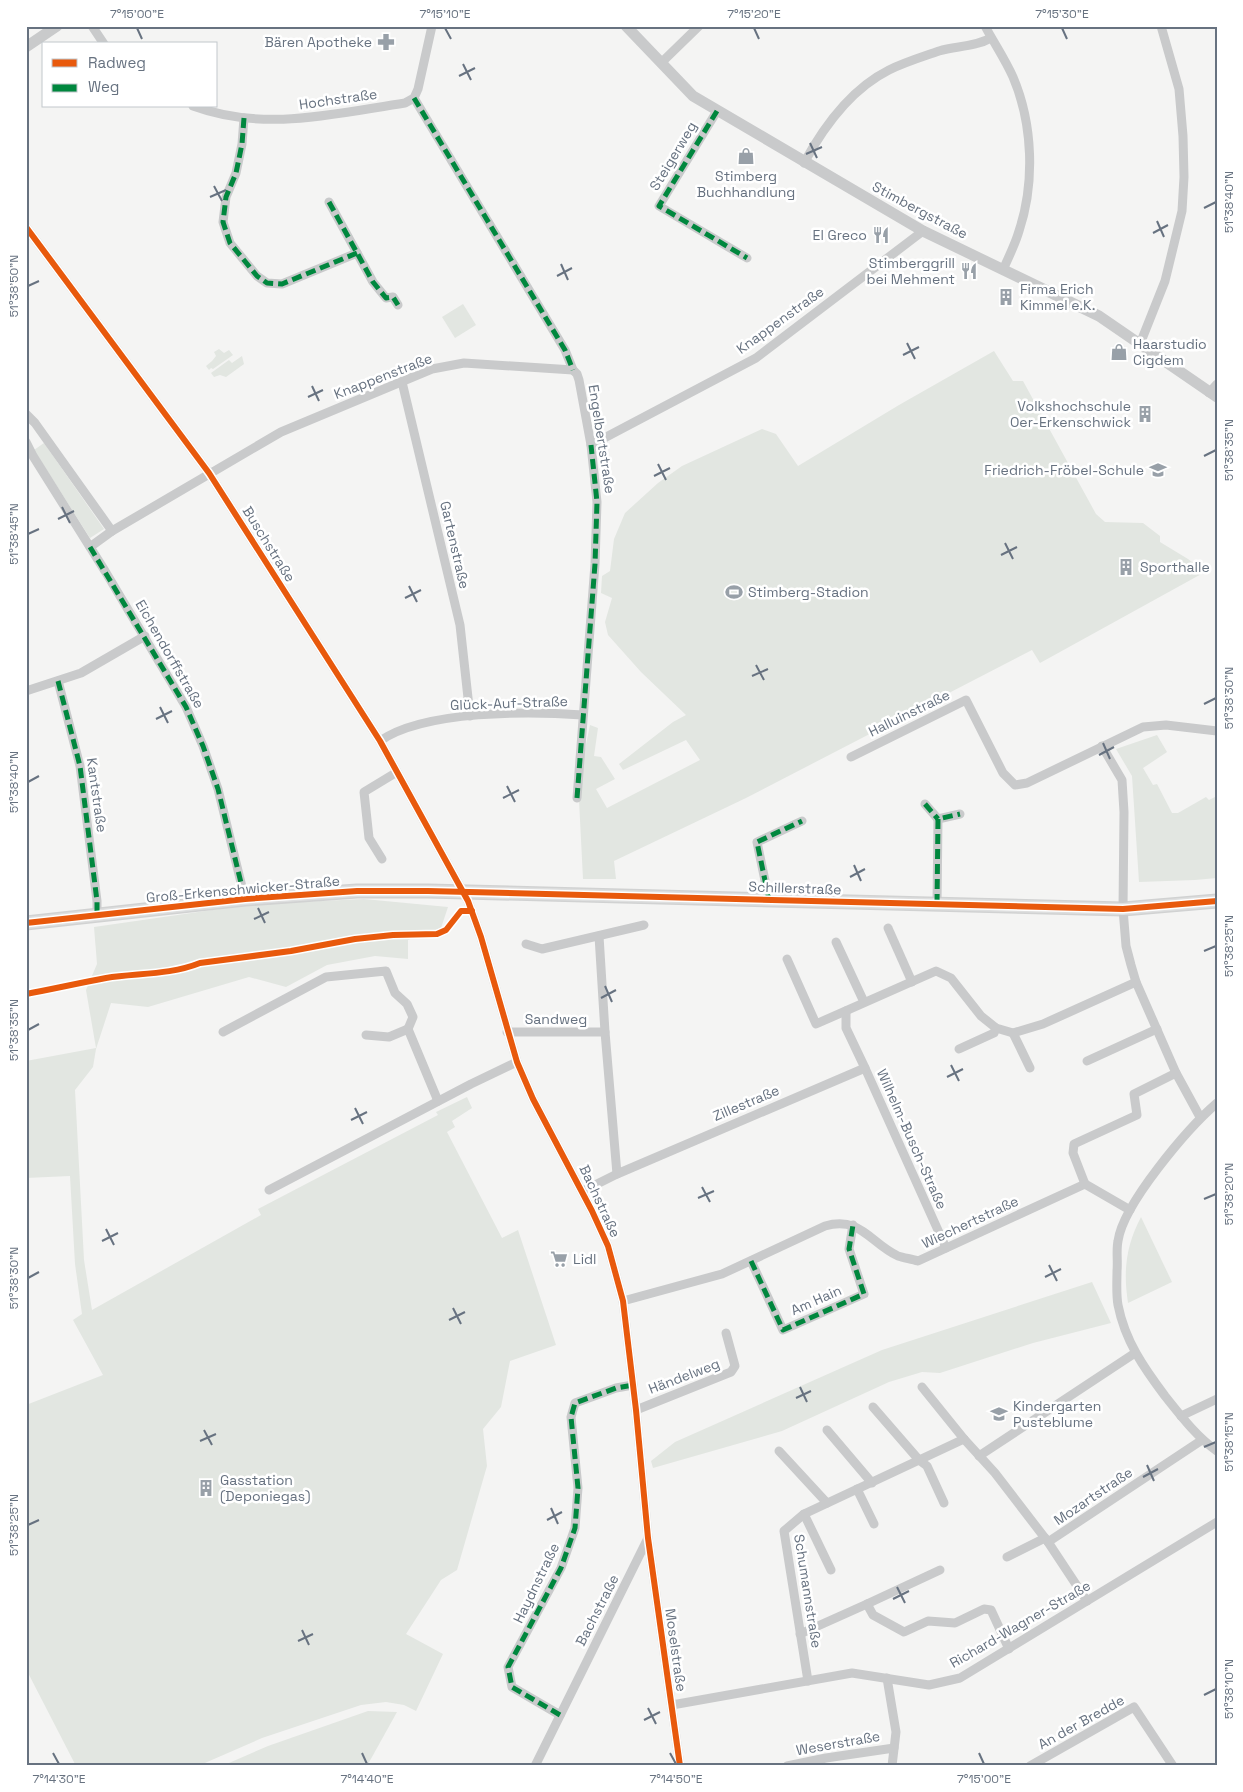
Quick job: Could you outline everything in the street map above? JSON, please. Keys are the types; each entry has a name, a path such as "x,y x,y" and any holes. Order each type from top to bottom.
{"main road":[{"name":"Groß-Erkenschwicker-Straße","path":"26,923 245,899 356,891 463,893"},
{"name":"Schillerstraße","path":"463,893 1123,909 1217,901"}],"street":[{"path":"26,47 57,26"},
{"path":"92,26 103,42"},
{"path":"414,98 418,89 432,26"},
{"name":"Stimbergstraße","path":"626,26 692,96 923,231 1099,316 1214,391"},
{"path":"661,63 699,26"},
{"path":"985,26 1013,77 1021,103 1029,161 1026,205 1019,232 1003,270"},
{"path":"1140,344 1164,281 1182,211 1184,136 1179,89 1161,26"},
{"path":"804,163 835,115 861,88 888,70 916,58 948,48 982,42 991,38"},
{"name":"Hochstraße","path":"199,108 222,115 285,120 405,103 414,98"},
{"name":"Engelbertstraße","path":"414,98 565,350 579,380 591,444 597,502 595,564 577,798"},
{"name":"Steigerweg","path":"717,111 659,206 747,258"},
{"path":"244,118 242,144 236,173 226,197 223,222 230,242 256,276 267,283 282,284 357,253"},
{"path":"329,202 373,282 386,298 394,297 398,305"},
{"name":"Buschstraße","path":"26,227 209,473 380,741 463,893"},
{"name":"Knappenstraße","path":"591,444 756,358 923,231"},
{"name":"Knappenstraße","path":"90,547 112,531 281,432 432,369 464,363 573,370"},
{"name":"Gartenstraße","path":"402,382 460,624 470,716"},
{"path":"26,414 112,531"},
{"name":"Eichendorffstraße","path":"26,442 186,707 204,746 218,789 245,899"},
{"path":"26,691 81,673 144,636"},
{"name":"Kantstraße","path":"58,681 80,766 97,901 97,916"},
{"name":"Halluinstraße","path":"851,757 966,700 1004,773 1015,785 1028,783 1143,727 1166,725 1217,730"},
{"name":"Glück-Auf-Straße","path":"380,741 420,724 442,719 528,714 583,716"},
{"path":"1102,746 1122,780 1125,838 1123,909 1126,946 1136,982 1176,1073 1200,1117"},
{"path":"382,859 369,838 364,792 396,772"},
{"path":"925,804 938,819 937,904"},
{"path":"938,819 960,814"},
{"name":"Schillerstraße","path":"769,900 757,842 802,821"},
{"name":"Bachstraße","path":"463,893 468,901 481,937 517,1062 533,1099 583,1191 608,1246 623,1300 648,1538 535,1766"},
{"path":"526,944 542,949 644,924"},
{"path":"888,928 912,982"},
{"name":"Bachstraße","path":"599,936 617,1174"},
{"path":"836,942 864,1002"},
{"path":"788,959 816,1024 936,971 951,978 981,1016 996,1028 1014,1033 1043,1024 1136,982"},
{"path":"223,1032 326,977 386,971 395,993 407,1004 413,1017 408,1029 389,1037 366,1035"},
{"path":"846,1011 846,1028 865,1068"},
{"path":"959,1049 994,1033 996,1028"},
{"path":"408,1029 438,1101"},
{"path":"1087,1061 1157,1029"},
{"name":"Sandweg","path":"507,1032 605,1032"},
{"path":"1014,1033 1030,1068"},
{"path":"269,1190 438,1101 517,1062"},
{"name":"Zillestraße","path":"583,1191 617,1174 865,1068"},
{"name":"Wilhelm-Busch-Straße","path":"865,1068 946,1248"},
{"path":"1130,1210 1085,1184 1072,1153 1074,1144 1137,1115 1134,1094 1176,1073"},
{"path":"1217,1103 1200,1117 1165,1159 1130,1210 1118,1240 1117,1295 1124,1329 1135,1354 1181,1416 1202,1440 1217,1451"},
{"name":"Wiechertstraße","path":"853,1225 899,1256 918,1260 1085,1184"},
{"path":"623,1300 722,1274 825,1226 835,1224 853,1225"},
{"name":"Am Hain","path":"751,1261 783,1330 864,1294 849,1249 853,1225"},
{"name":"Händelweg","path":"636,1410 732,1372 735,1366 726,1333"},
{"path":"979,1456 1135,1354"},
{"name":"Haydnstraße","path":"560,1715 512,1687 508,1667 561,1568 575,1528 578,1488 571,1417 575,1403 616,1388 633,1385"},
{"path":"922,1388 964,1439 996,1473 1047,1540 1087,1601"},
{"path":"1181,1416 1217,1399"},
{"path":"873,1406 919,1460 927,1466 944,1503"},
{"path":"827,1430 872,1482"},
{"name":"Schumannstraße","path":"808,1681 784,1531 804,1514 964,1439"},
{"name":"Mozartstraße","path":"1007,1557 1047,1540 1202,1440"},
{"path":"780,1451 827,1504"},
{"path":"857,1489 874,1524"},
{"name":"Schumannstraße","path":"804,1514 830,1570"},
{"name":"Richard-Wagner-Straße","path":"672,1706 852,1673 929,1684 960,1678 1217,1522"},
{"name":"Moselstraße","path":"648,1538 680,1766"},
{"path":"800,1634 940,1570"},
{"path":"867,1604 873,1615 904,1632 928,1621 955,1623 984,1610 991,1610 1009,1649"},
{"path":"887,1678 896,1732 892,1766"},
{"name":"An der Bredde","path":"1031,1765 1134,1707 1172,1766"},
{"name":"Weserstraße","path":"787,1766 894,1748"}],"shaded area":[{"path":"463,304 476,325 455,338 442,317"},
{"path":"219,349 224,353 229,350 233,355 209,370 206,366 216,356 214,352"},
{"path":"994,351 1013,381 1023,381 1096,514 1105,522 1143,523 1160,536 1160,542 1205,572 1040,663 1032,650 746,798 614,861 616,879 583,879 579,778 590,725 598,728 594,756 601,757 615,779 596,789 607,808 700,760 686,740 623,770 619,764 673,722 686,715 641,672 608,635 605,622 612,598 601,593 602,576 610,571 614,539 625,513 658,483 682,466 762,429 776,434 798,466 899,405"},
{"path":"242,356 244,364 226,377 220,375 214,377 211,373 229,360 232,363"},
{"path":"44,443 104,529 90,538 34,450"},
{"path":"1157,735 1167,752 1143,768 1153,785 1157,784 1172,813 1178,813 1206,797 1209,800 1217,796 1217,878 1139,882 1132,776 1116,749"},
{"path":"364,899 448,907 441,928 408,940 408,959 375,956 327,965 286,987 249,977 148,1007 111,1003 96,1049 93,1067 75,1090 84,1260 92,1310 261,1215 258,1209 438,1115 436,1112 467,1097 472,1108 452,1121 455,1127 447,1132 502,1238 518,1230 556,1345 510,1361 501,1407 483,1429 487,1466 457,1570 441,1580 406,1634 443,1654 416,1711 404,1705 386,1702 361,1705 262,1738 198,1766 76,1766 26,1669 26,1405 103,1375 73,1320 82,1314 75,1264 70,1176 26,1178 26,1061 96,1048 86,990 97,964 94,927 254,904"},
{"path":"1141,1217 1172,1282 1128,1303 1127,1258 1132,1238"},
{"path":"1092,1282 1111,1323 1033,1343 940,1373 922,1372 889,1382 782,1431 653,1468 651,1461 675,1442 882,1350"},
{"path":"368,1711 397,1712 367,1766 222,1766 268,1746"}],"marked path":[{"path":"414,98 565,350 573,370"},
{"path":"717,111 659,206 747,258"},
{"path":"244,118 242,144 236,173 226,197 223,222 230,243 257,276 267,283 282,284 357,253"},
{"path":"329,202 373,282 386,298 393,297 398,305"},
{"path":"577,798 595,564 597,502 591,445"},
{"path":"90,547 186,707 203,746 218,789 245,899"},
{"path":"58,681 80,766 97,901 97,915"},
{"path":"925,804 938,819"},
{"path":"937,904 938,819 960,814"},
{"path":"769,900 757,842 802,821"},
{"path":"751,1261 783,1330 864,1294 849,1249 853,1225"},
{"path":"560,1715 512,1687 508,1667 561,1568 575,1528 578,1488 571,1417 575,1403 616,1388 633,1385"}],"cycle path":[{"path":"26,227 209,473 380,741 468,901 481,937 517,1062 533,1099 592,1211 608,1246 623,1301 648,1538 680,1766"},
{"path":"26,923 245,899 357,891 428,891 1123,909 1217,901"},
{"path":"26,994 106,978 166,972 200,963 291,951 355,939 393,935 437,934 446,930 461,911 472,911"}],"place":[{"name":"Bären Apotheke","path":"386,42"},
{"name":"Stimberg Buchhandlung","path":"746,156"},
{"name":"El Greco","path":"881,235"},
{"name":"Stimberggrill bei Mehment","path":"969,271"},
{"name":"Firma Erich Kimmel e.K.","path":"1006,297"},
{"name":"Haarstudio Cigdem","path":"1119,352"},
{"name":"Volkshochschule Oer-Erkenschwick","path":"1145,414"},
{"name":"Friedrich-Fröbel-Schule","path":"1158,470"},
{"name":"Sporthalle","path":"1126,567"},
{"name":"Stimberg-Stadion","path":"734,592"},
{"name":"Lidl","path":"559,1259"},
{"name":"Kindergarten Pusteblume","path":"999,1414"},
{"name":"Gasstation (Deponiegas)","path":"206,1488"}]}
